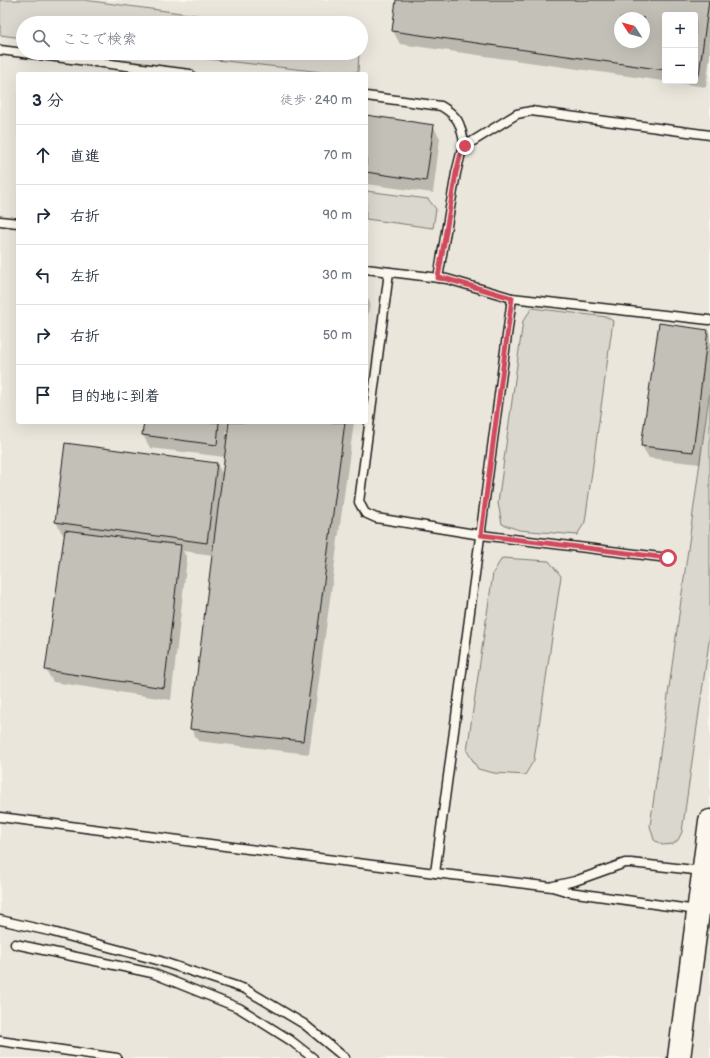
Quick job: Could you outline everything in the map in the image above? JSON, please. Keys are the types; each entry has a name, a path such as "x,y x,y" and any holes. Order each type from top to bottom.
{"highway":[{"path":"679,1058 710,821"}],"lane":[{"path":"0,50 16,52"},
{"path":"79,60 174,72"},
{"path":"368,96 441,106 451,112 458,120 465,146"},
{"path":"438,278 456,173 461,153 465,146 517,114 531,111 710,135"},
{"path":"0,221 16,223"},
{"path":"368,269 447,279 512,298 709,320"},
{"path":"389,272 359,502 366,513 376,518 481,535 668,558"},
{"path":"435,874 512,298"},
{"path":"0,817 435,874 552,886 569,892 698,910"},
{"path":"552,886 575,881 626,863 703,871"},
{"path":"0,920 56,933 157,960 245,989 304,1024 345,1058"},
{"path":"15,944 152,973 239,1008 290,1040 313,1058"},
{"path":"0,1042 117,1058"}],"shaded area":[{"path":"0,0 710,0 710,1058 0,1058"},
{"path":"0,0 84,0 203,16 16,16 16,37 0,35"},
{"path":"217,60 359,60 358,72 322,72"},
{"path":"368,191 428,199 436,209 433,228 368,219"},
{"path":"532,308 607,317 613,321 585,522 577,535 519,530 502,524 498,503 523,321"},
{"path":"710,389 710,635 682,832 678,840 673,844 662,845 654,840 650,826"},
{"path":"502,558 549,561 561,576 534,760 525,775 494,773 478,769 467,751 493,573"}],"building":[{"path":"396,0 709,0 699,75 698,12 662,12 662,70 392,31"},
{"path":"368,115 434,125 426,181 368,172"},
{"path":"659,323 708,330 693,452 641,446"},
{"path":"144,424 219,424 217,445 142,435"},
{"path":"229,424 345,424 303,741 190,729"},
{"path":"65,443 217,463 207,543 55,522"},
{"path":"65,530 181,545 164,688 45,670"}],"route":[{"path":"465,146 461,153 456,173 438,278 447,279 512,298 481,535 668,558"}]}
